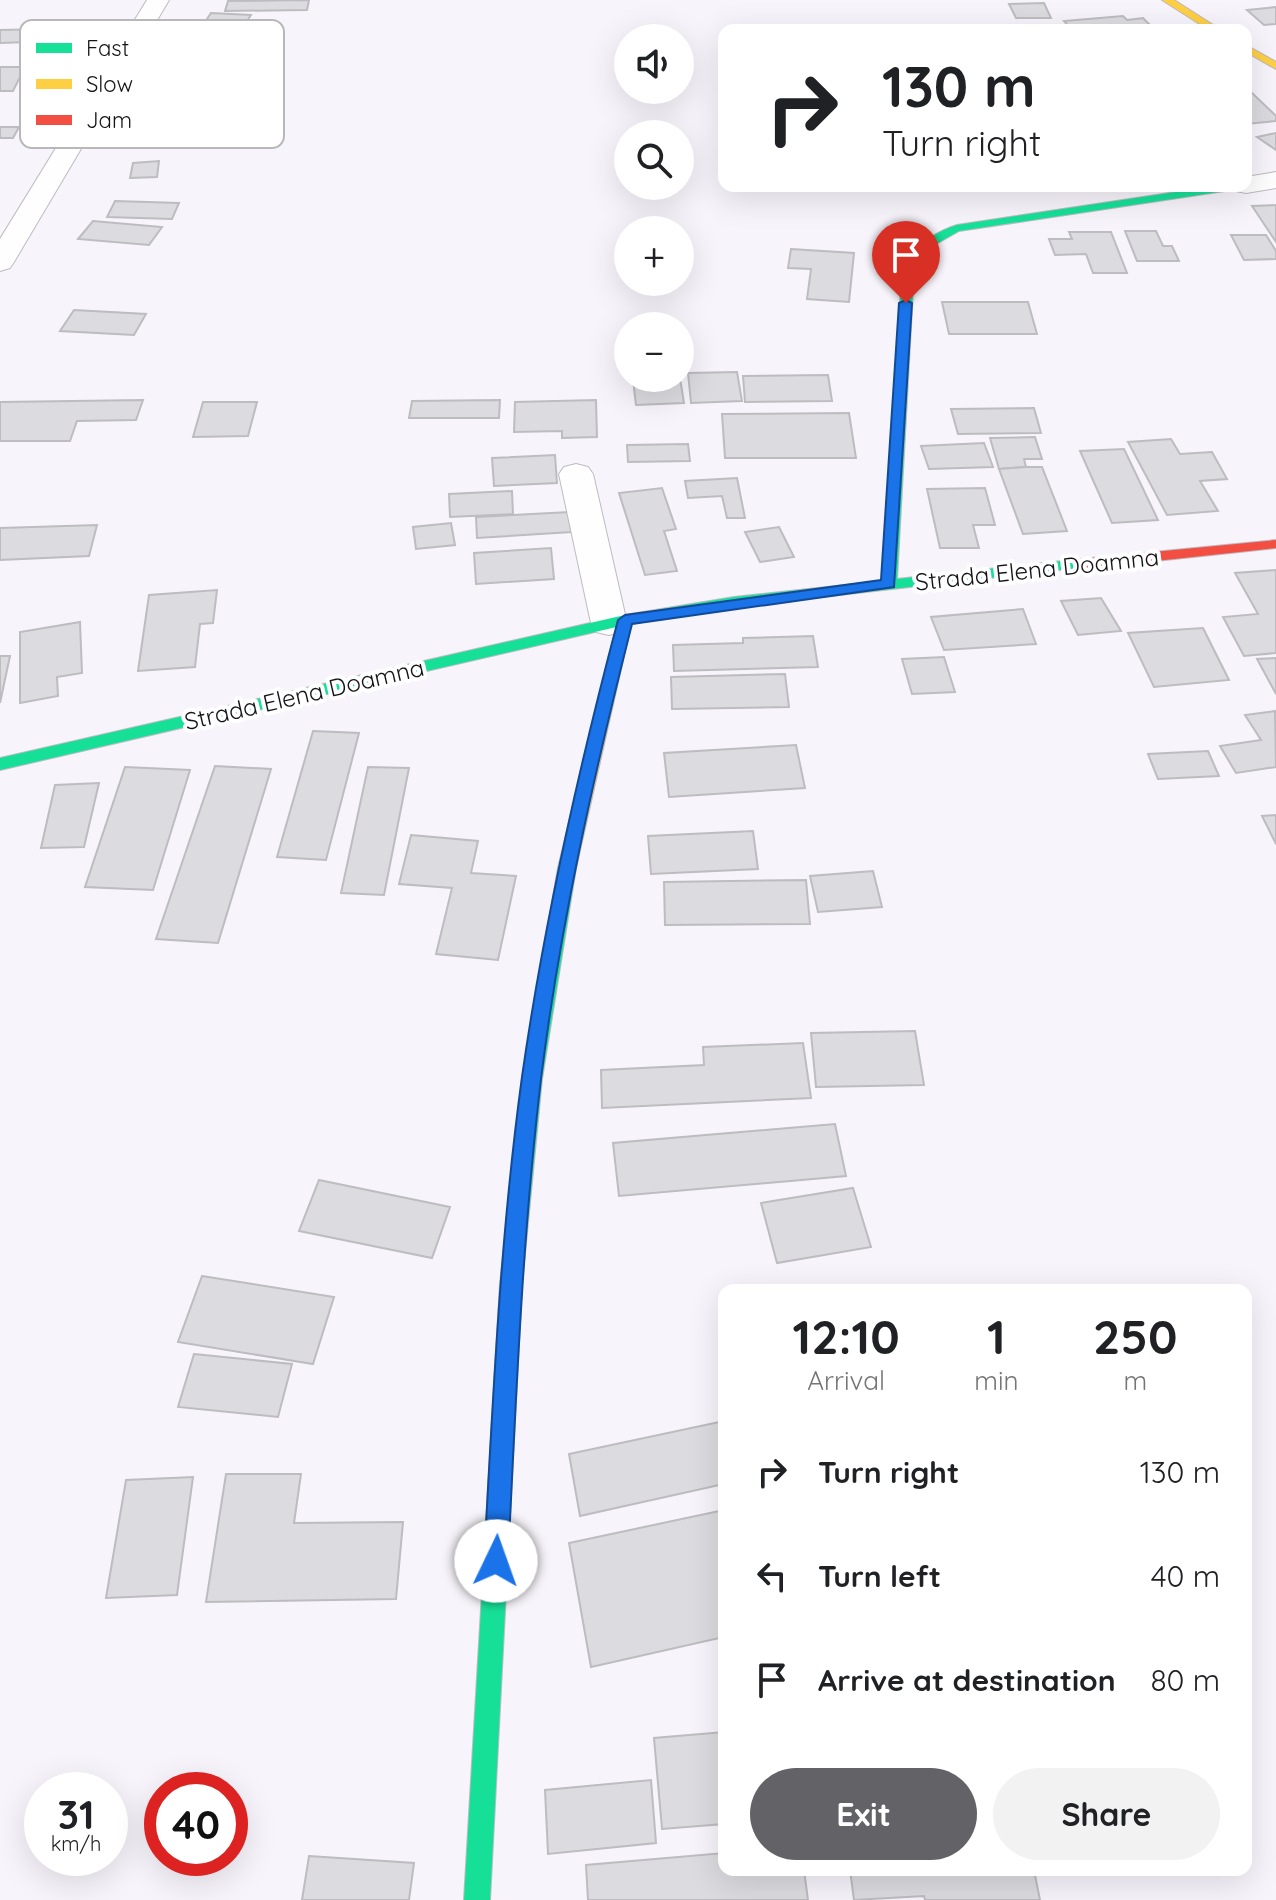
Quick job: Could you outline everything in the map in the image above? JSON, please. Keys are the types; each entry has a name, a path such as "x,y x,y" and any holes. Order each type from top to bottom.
{"street":[{"path":"146,20 158,0"},
{"path":"1167,0 1206,24"},
{"path":"1252,52 1276,66"},
{"path":"0,262 69,148"},
{"path":"1252,184 1276,180"},
{"path":"889,584 908,272 915,256 931,238 957,228 1198,192"},
{"path":"477,1900 511,1284 532,1079 561,892 617,621 576,474"},
{"name":"Strada Elena Doamna","path":"0,764 617,621 734,602 1276,544"}],"building":[{"path":"309,0 307,10 225,11 228,1"},
{"path":"1044,3 1051,18 1016,18 1009,4"},
{"path":"1276,7 1276,24 1264,25 1247,10"},
{"path":"211,13 251,15 248,20 206,20"},
{"path":"1123,16 1127,20 1143,18 1149,24 1067,24 1064,21"},
{"path":"0,30 20,30 20,42 0,43"},
{"path":"0,67 20,67 20,77 13,91 0,91"},
{"path":"1252,93 1276,116 1276,121 1252,123"},
{"path":"0,127 19,127 13,138 0,138"},
{"path":"1276,133 1276,150 1257,137"},
{"path":"159,161 157,177 130,178 133,163"},
{"path":"115,201 179,203 172,219 107,217"},
{"path":"1276,205 1276,242 1252,206"},
{"path":"93,221 162,227 149,245 78,239"},
{"path":"1125,231 1156,231 1163,246 1172,246 1179,261 1137,261"},
{"path":"1069,232 1111,232 1127,273 1093,273 1086,254 1055,255 1049,239 1072,239"},
{"path":"1231,235 1266,235 1276,251 1276,259 1244,260"},
{"path":"791,249 854,253 849,302 807,299 811,269 788,268"},
{"path":"942,302 1028,302 1037,334 949,334"},
{"path":"74,310 146,314 134,335 60,331"},
{"path":"737,372 742,401 691,403 694,373"},
{"path":"828,375 832,401 745,402 743,376"},
{"path":"634,392 682,392 684,403 636,405"},
{"path":"143,400 136,420 77,421 70,441 0,441 0,402"},
{"path":"500,400 499,418 409,418 412,401"},
{"path":"596,400 597,437 562,438 562,431 514,432 515,402"},
{"path":"203,402 257,402 248,436 193,437"},
{"path":"1034,408 1041,433 958,434 951,409"},
{"path":"849,413 856,458 725,458 722,414"},
{"path":"1035,437 1042,459 1024,459 1026,467 999,469 990,438"},
{"path":"1171,439 1180,454 1212,452 1227,479 1200,481 1218,511 1167,515 1128,442"},
{"path":"984,443 993,467 929,469 921,446"},
{"path":"688,444 690,461 628,462 627,445"},
{"path":"1124,449 1158,520 1112,523 1080,451"},
{"path":"555,455 557,483 494,486 492,458"},
{"path":"1042,467 1067,531 1023,534 999,469"},
{"path":"737,478 745,518 727,518 722,496 688,498 685,481"},
{"path":"662,488 676,529 664,531 677,571 645,575 619,493"},
{"path":"985,488 995,525 973,525 979,548 940,548 927,489"},
{"path":"512,491 513,514 450,517 449,494"},
{"path":"569,512 571,532 477,538 476,517"},
{"path":"451,523 455,545 416,549 413,527"},
{"path":"97,525 89,556 0,560 0,528"},
{"path":"779,527 794,557 760,562 745,532"},
{"path":"551,548 554,579 476,584 474,553"},
{"path":"1276,570 1276,653 1244,656 1223,617 1258,614 1235,573"},
{"path":"217,590 213,623 200,624 195,667 138,671 149,595"},
{"path":"1101,598 1121,631 1078,635 1061,601"},
{"path":"1023,609 1036,644 944,650 931,617"},
{"path":"80,622 82,673 57,677 58,696 20,703 20,632"},
{"path":"1203,628 1229,680 1154,687 1128,633"},
{"path":"813,636 818,667 674,671 673,645 743,643 743,638"},
{"path":"0,656 10,656 0,703"},
{"path":"944,657 955,692 912,694 902,659"},
{"path":"1276,658 1276,694 1257,659"},
{"path":"785,674 789,707 672,709 671,677"},
{"path":"1275,711 1276,767 1236,773 1220,746 1261,740 1245,715"},
{"path":"313,731 359,733 326,860 277,857"},
{"path":"796,745 805,788 669,797 664,753"},
{"path":"1208,751 1219,776 1158,779 1148,754"},
{"path":"215,766 271,769 218,943 156,939"},
{"path":"125,767 190,770 153,890 85,887"},
{"path":"368,767 409,768 384,895 341,893"},
{"path":"99,783 84,847 41,848 55,785"},
{"path":"1276,815 1276,844 1262,816"},
{"path":"753,831 758,869 651,874 648,836"},
{"path":"411,835 478,841 471,873 516,876 498,960 436,954 452,888 399,884"},
{"path":"873,871 882,907 818,912 810,876"},
{"path":"806,880 810,924 665,925 664,882"},
{"path":"915,1031 924,1085 816,1087 811,1033"},
{"path":"803,1043 811,1098 602,1108 601,1070 704,1065 703,1047"},
{"path":"835,1124 846,1176 619,1196 613,1143"},
{"path":"319,1180 450,1207 432,1258 299,1231"},
{"path":"853,1188 871,1247 777,1263 761,1203"},
{"path":"202,1276 334,1297 313,1364 178,1342"},
{"path":"194,1354 292,1364 278,1417 178,1407"},
{"path":"718,1422 718,1485 580,1516 569,1454"},
{"path":"226,1474 301,1474 294,1523 403,1522 396,1599 206,1602"},
{"path":"193,1477 177,1595 106,1598 126,1480"},
{"path":"718,1511 718,1638 591,1667 569,1543"},
{"path":"718,1733 718,1824 662,1829 654,1738"},
{"path":"651,1780 656,1843 548,1854 545,1790"},
{"path":"718,1854 718,1876 805,1876 808,1900 588,1900 586,1865"},
{"path":"309,1856 414,1863 409,1900 302,1900"},
{"path":"851,1876 1035,1876 1040,1900 925,1900 924,1896 854,1900"}],"traffic: fast":[{"path":"889,584 908,272 917,256 940,235 957,228 1198,192"},
{"path":"0,764 625,620 734,602 1081,564"},
{"path":"477,1900 511,1284 532,1079 567,868"}],"traffic: slow":[{"path":"1167,0 1206,24"},
{"path":"1252,52 1276,66"},
{"path":"567,868 625,620"}],"traffic: jam":[{"path":"1081,564 1276,544"}],"route":[{"path":"496,1561 511,1284 532,1079 561,892 625,620 734,602 889,584 906,303"}]}
